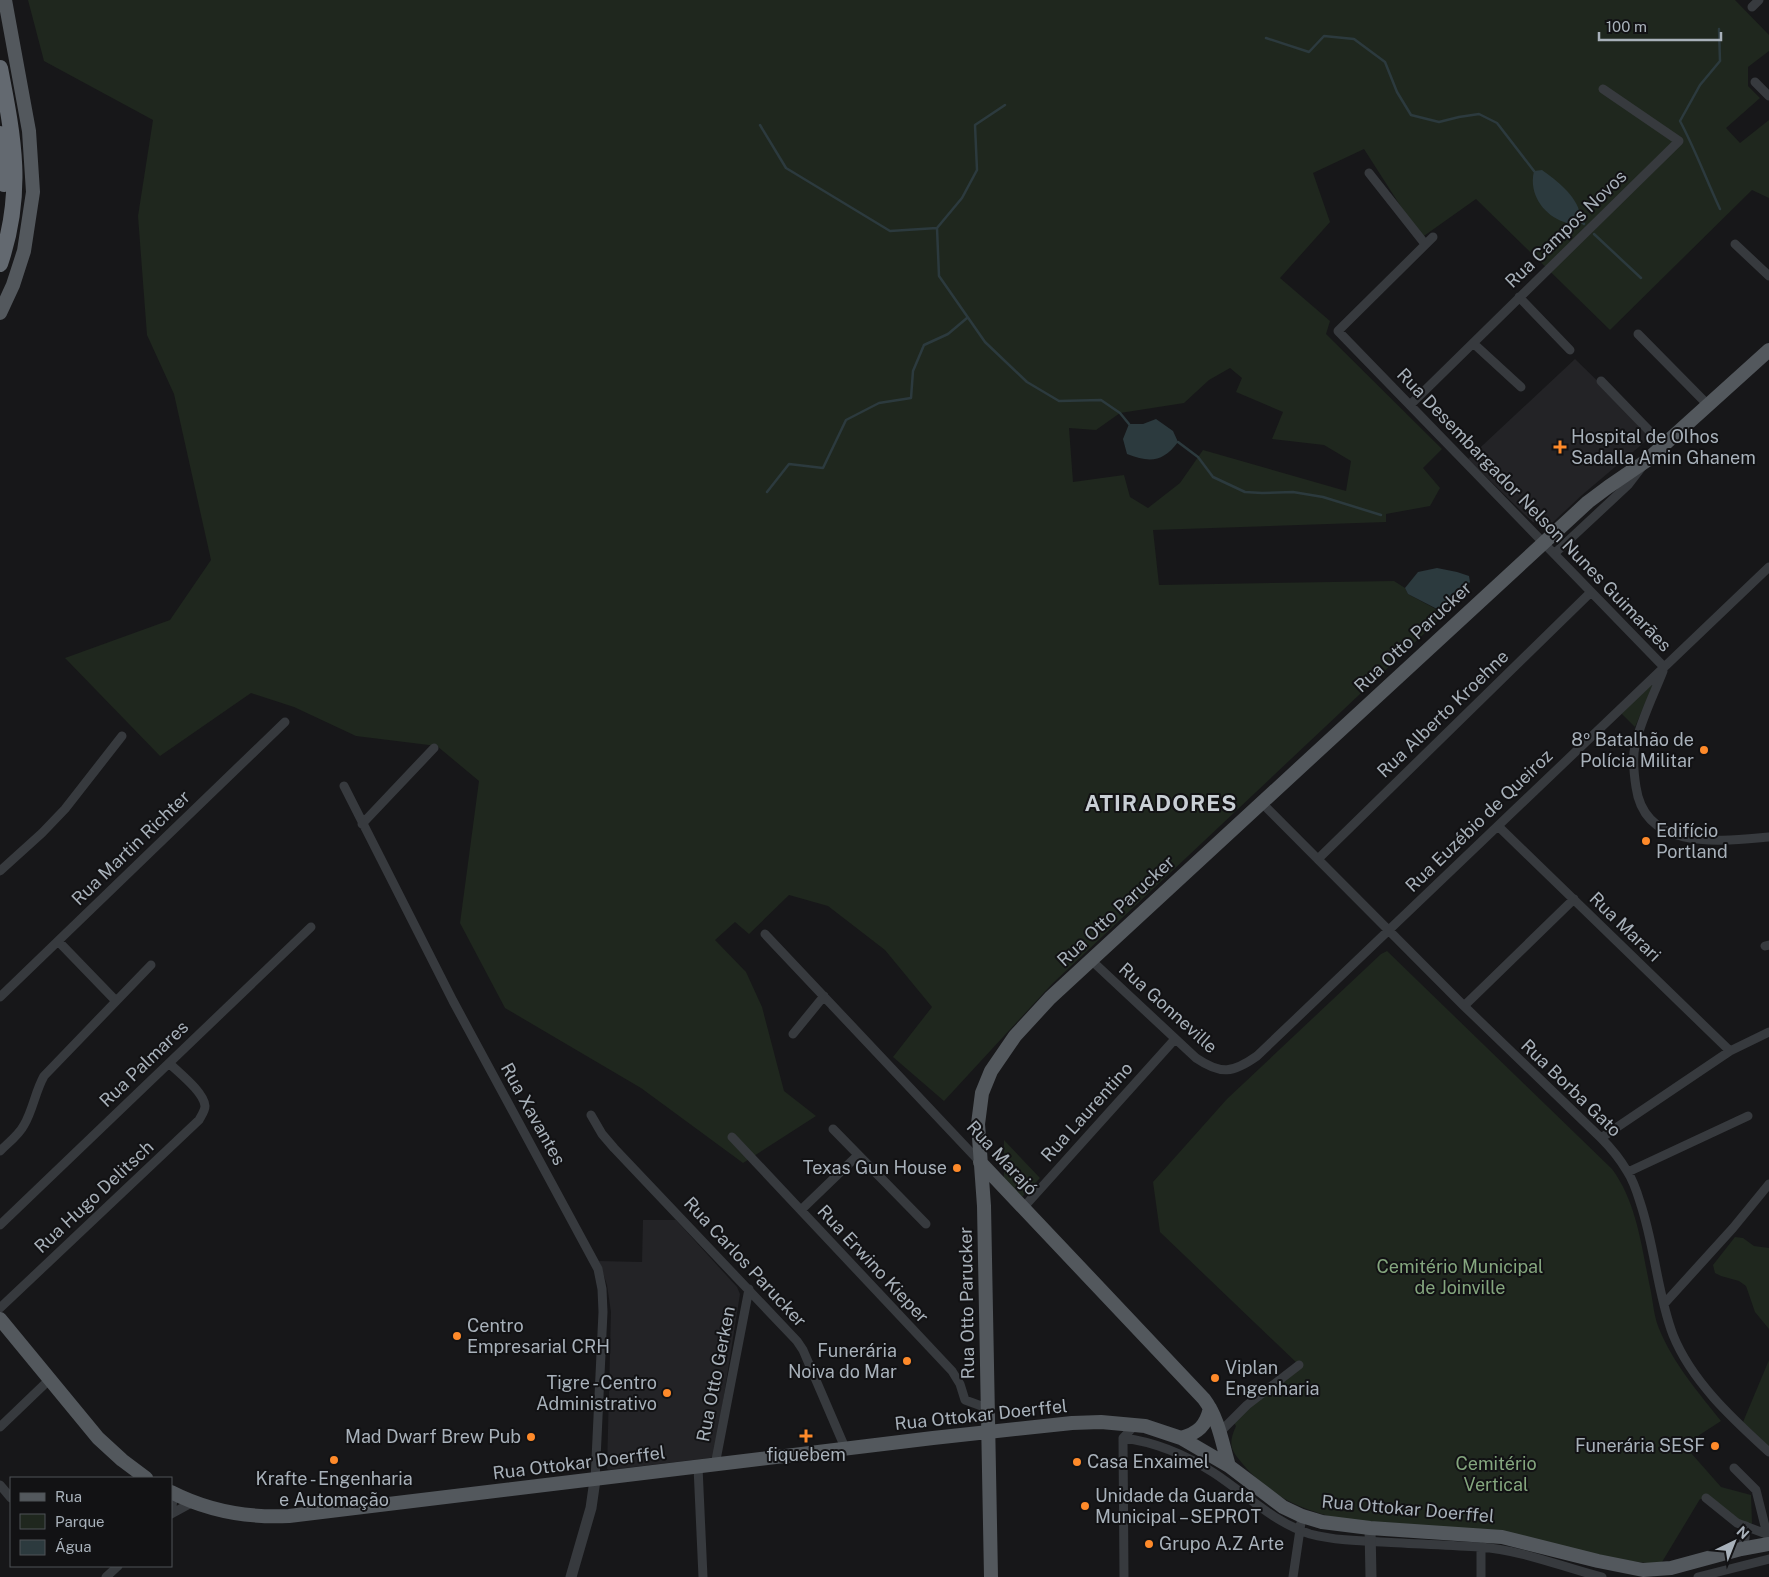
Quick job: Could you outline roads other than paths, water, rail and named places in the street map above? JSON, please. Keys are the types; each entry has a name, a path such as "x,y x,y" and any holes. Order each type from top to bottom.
{"highway":[{"path":"0,68 14,146 15,186 9,235 0,264"},
{"path":"0,134 4,165 0,222"}],"main road":[{"path":"0,313 13,285 24,251 33,192 29,131 5,0"},
{"name":"Rua Otto Parucker","path":"991,1577 984,1206 978,1124 982,1094 991,1071 1004,1050 1026,1023 1091,960 1543,543 1599,493 1646,461 1664,446 1769,350"},
{"name":"Rua Marajó","path":"980,1162 1210,1408 1220,1432 1228,1466"},
{"path":"984,1206 986,1200 993,1193 1010,1193"},
{"path":"0,1319 88,1427 110,1450 145,1477"},
{"path":"962,1435 978,1421 987,1408"},
{"path":"1181,1438 1201,1429 1208,1418 1210,1408"},
{"name":"Rua Ottokar Doerffel","path":"173,1493 193,1502 220,1510 247,1515 290,1516 962,1435 1093,1422 1135,1424 1181,1438 1228,1466 1283,1507 1302,1516 1370,1535 1502,1536 1605,1563 1643,1570 1671,1568 1741,1549 1768,1538"}],"street":[{"path":"1752,7 1759,0"},
{"path":"1755,82 1769,96"},
{"name":"Rua Campos Novos","path":"1410,405 1679,141 1602,90"},
{"path":"1369,173 1425,244"},
{"name":"Rua Desembargador Nelson Nunes Guimarães","path":"1433,237 1338,331 1664,667 1634,748 1634,781 1641,808 1660,827 1672,834 1694,840 1728,841 1769,837"},
{"path":"1735,244 1769,276"},
{"path":"1519,298 1570,350"},
{"path":"1638,334 1708,405"},
{"path":"1473,343 1521,388"},
{"path":"1601,381 1664,446"},
{"path":"1554,554 1628,485 1646,461"},
{"name":"Rua Euzébio de Queiroz","path":"1228,1071 1239,1068 1257,1056 1769,567"},
{"name":"Rua Alberto Kroehne","path":"1318,860 1591,592"},
{"name":"Rua Martin Richter","path":"0,997 285,722"},
{"path":"0,871 65,809 122,736"},
{"path":"362,824 434,748"},
{"name":"Rua Xavantes","path":"344,786 453,1001 598,1269 602,1289 603,1312 595,1480"},
{"name":"Rua Borba Gato","path":"1261,802 1388,931 1601,1138 1619,1159 1628,1172 1636,1190 1647,1223 1664,1304 1674,1337 1696,1374 1723,1408 1769,1452"},
{"name":"Rua Marari","path":"1498,826 1730,1051"},
{"path":"1464,1006 1574,899"},
{"name":"Rua Palmares","path":"0,1225 311,927"},
{"name":"Rua Marajó","path":"765,934 980,1162"},
{"path":"58,941 116,1002"},
{"name":"Rua Gonneville","path":"1091,960 1175,1039 1208,1066 1217,1070 1228,1071"},
{"path":"0,1151 25,1124 36,1092 44,1076 151,965"},
{"path":"793,1034 824,996"},
{"path":"1601,1138 1730,1051 1769,1032"},
{"name":"Rua Laurentino","path":"1023,1208 1175,1039"},
{"name":"Rua Hugo Delitsch","path":"0,1308 199,1120 205,1105 202,1097 169,1063"},
{"name":"Rua Carlos Parucker","path":"591,1115 602,1134 614,1148 790,1332 803,1350 846,1450"},
{"path":"1628,1172 1748,1116"},
{"path":"833,1129 926,1224"},
{"name":"Rua Erwino Kieper","path":"732,1137 952,1371 960,1384 965,1400 987,1408"},
{"path":"800,1210 858,1154"},
{"path":"1664,1304 1733,1228 1769,1184"},
{"name":"Rua Otto Gerken","path":"715,1465 749,1289"},
{"path":"1220,1432 1247,1404 1300,1365"},
{"path":"0,1427 50,1379"},
{"path":"1124,1577 1123,1438 1135,1424"},
{"path":"1123,1438 1157,1445 1191,1460 1215,1474 1270,1515 1299,1530 1327,1537 1370,1535 1508,1551 1599,1577"},
{"path":"698,1467 703,1577"},
{"path":"1734,1468 1756,1490 1768,1538"},
{"path":"571,1577 592,1508 595,1480"},
{"path":"0,1485 10,1497"},
{"path":"1706,1498 1727,1516 1768,1538"},
{"path":"172,1512 193,1502"},
{"path":"1293,1577 1302,1516"},
{"path":"1741,1549 1745,1538 1746,1526"},
{"path":"1370,1535 1370,1577"},
{"path":"1481,1547 1481,1577"},
{"path":"1698,1577 1769,1559"},
{"path":"106,1577 117,1567"}],"water":[{"path":"1542,170 1575,201 1580,214 1577,218 1567,223 1559,220 1540,204 1536,196 1533,180 1534,171"},
{"path":"1156,419 1173,431 1178,442 1167,454 1156,459 1143,459 1127,454 1123,439 1129,424 1143,424"},
{"path":"1437,568 1469,576 1470,582 1462,592 1439,610 1408,594 1405,588 1418,572"}],"waterway":[{"path":"1719,29 1720,61 1700,85 1680,121 1720,209"},
{"path":"1266,38 1309,52 1324,36 1354,39 1385,62 1397,92 1411,115 1439,122 1479,114 1497,123 1534,171"},
{"path":"1005,105 975,125 977,170 962,198 937,228 939,276 985,342 1027,382 1059,401 1101,400 1120,413 1129,424"},
{"path":"760,125 786,168 890,231 937,228"},
{"path":"1577,218 1584,224"},
{"path":"1594,234 1641,278"},
{"path":"767,492 789,464 823,468 846,420 879,403 911,398 913,371 924,345 948,334 967,318"},
{"path":"1178,442 1198,457 1213,477 1245,492 1293,492 1323,497 1381,515"}],"place":[{"name":"Hospital de Olhos Sadalla Amin Ghanem","path":"1560,447"},
{"name":"8º Batalhão de Polícia Militar","path":"1704,750"},
{"name":"Edifício Portland","path":"1646,841"},
{"name":"Texas Gun House","path":"957,1168"},
{"name":"Centro Empresarial CRH","path":"457,1336"},
{"name":"Funerária Noiva do Mar","path":"907,1361"},
{"name":"Viplan Engenharia","path":"1215,1378"},
{"name":"Tigre - Centro Administrativo","path":"667,1393"},
{"name":"fiquebem","path":"806,1436"},
{"name":"Mad Dwarf Brew Pub","path":"531,1437"},
{"name":"Funerária SESF","path":"1715,1446"},
{"name":"Krafte - Engenharia e Automação","path":"334,1460"},
{"name":"Casa Enxaimel","path":"1077,1462"},
{"name":"Unidade da Guarda Municipal – SEPROT","path":"1085,1506"},
{"name":"Grupo A.Z Arte","path":"1149,1544"}],"district":[{"name":"ATIRADORES","path":"1161,803"}],"park label":[{"name":"Cemitério Municipal de Joinville","path":"1460,1277"},
{"name":"Cemitério Vertical","path":"1496,1474"}]}
